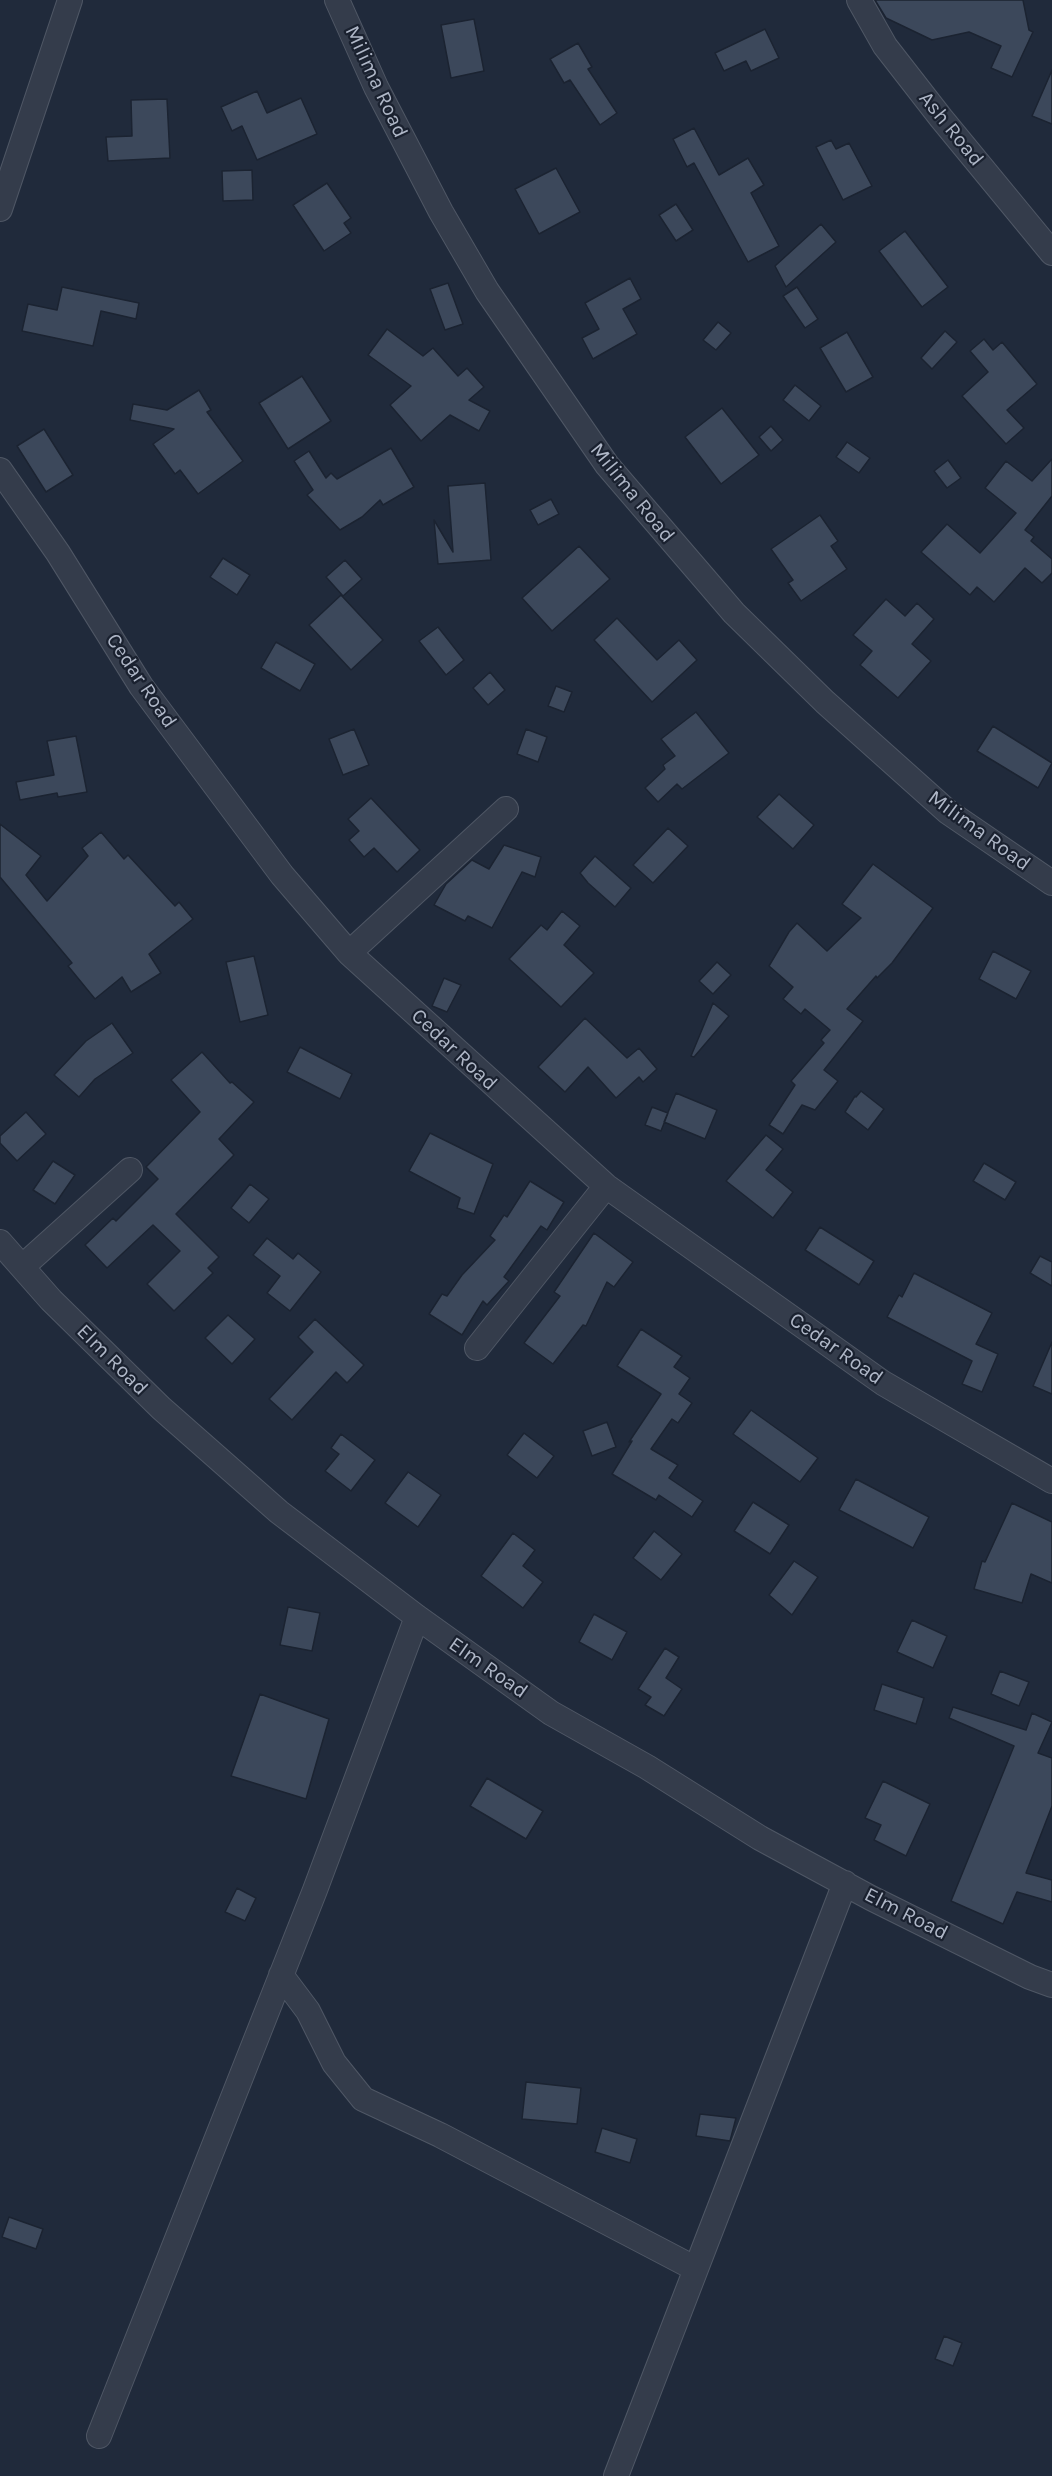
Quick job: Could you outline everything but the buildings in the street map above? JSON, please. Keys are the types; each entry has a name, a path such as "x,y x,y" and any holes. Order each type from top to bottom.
{"street":[{"path":"0,209 70,0"},
{"name":"Milima Road","path":"338,0 376,87 441,212 487,291 607,465 734,613 825,702 948,812 1052,883"},
{"name":"Ash Road","path":"859,0 885,46 1052,253"},
{"name":"Cedar Road","path":"0,470 58,553 141,686 282,875 350,953 606,1186 883,1383 1052,1481"},
{"path":"350,953 506,809"},
{"path":"22,1267 130,1170"},
{"path":"477,1348 606,1186"},
{"name":"Elm Road","path":"0,1242 51,1300 161,1408 279,1512 417,1617 551,1713 647,1767 760,1838 881,1903 1052,1986"},
{"path":"99,2436 281,1975 417,1617"},
{"path":"616,2476 845,1882"},
{"path":"281,1975 308,2011 334,2063 363,2099 440,2135 696,2269"}]}
